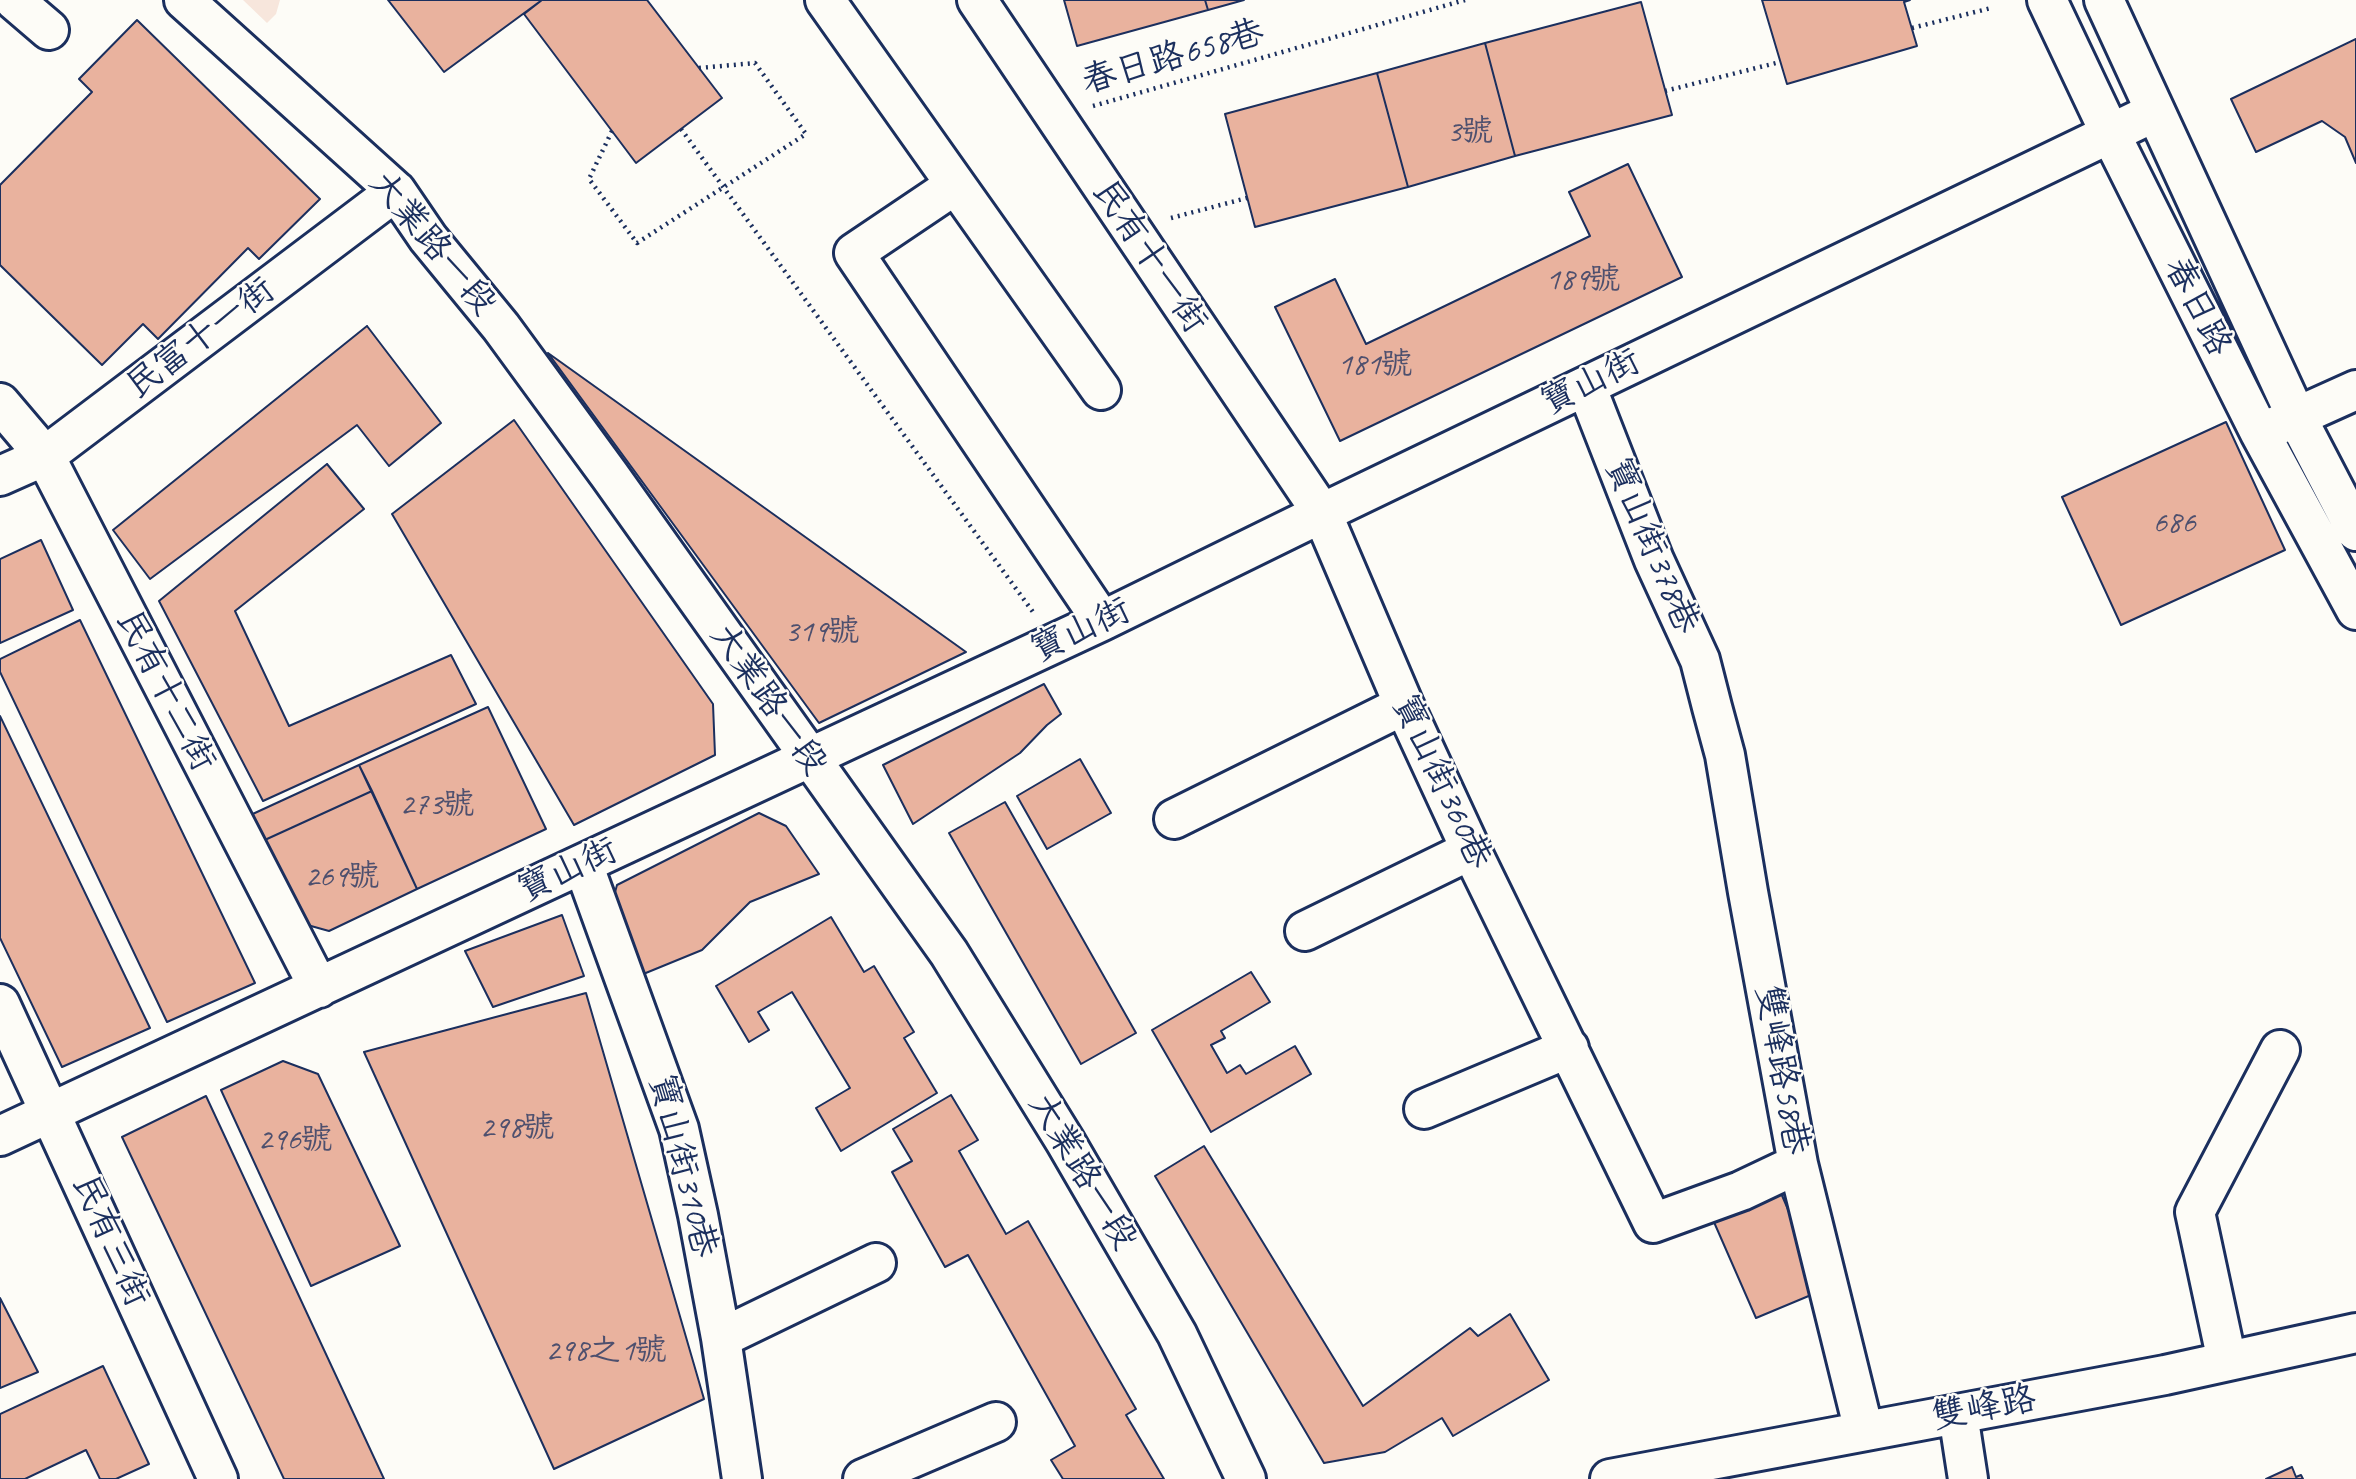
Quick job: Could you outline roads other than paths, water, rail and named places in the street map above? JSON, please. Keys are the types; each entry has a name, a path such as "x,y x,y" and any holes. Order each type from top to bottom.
{"street":[{"path":"15,0 49,30"},
{"name":"大業路一段","path":"184,0 396,191 428,238 501,327 949,953 1065,1141 1177,1334 1246,1479"},
{"path":"825,0 1101,390"},
{"name":"民有十一街","path":"977,0 1322,513"},
{"name":"春日路","path":"2047,0 2110,134 2260,433 2356,610"},
{"name":"春日路","path":"2104,0 2296,416 2356,531"},
{"name":"寶山街","path":"0,1136 1102,621 2155,112"},
{"path":"955,185 854,253 1102,621"},
{"name":"民富十一街","path":"0,476 45,456 396,191"},
{"name":"寶山街378巷","path":"1586,386 1654,560 1700,660 1713,707"},
{"path":"2260,433 2356,390"},
{"name":"民有十二街","path":"0,403 45,456 318,988"},
{"name":"寶山街360巷","path":"1322,513 1404,705 1471,850 1653,1223 1741,1191 1798,1164"},
{"path":"1174,819 1404,705"},
{"name":"雙峰路58巷","path":"1713,707 1725,755 1798,1164 1864,1431"},
{"path":"1305,931 1471,850"},
{"name":"寶山街310巷","path":"583,864 679,1129 721,1338 742,1479"},
{"name":"民有三街","path":"0,1004 218,1479"},
{"path":"1424,1109 1569,1048"},
{"path":"2227,1361 2195,1212 2280,1050"},
{"path":"721,1338 876,1263"},
{"name":"雙峰路","path":"1610,1479 1958,1414 2356,1333"},
{"path":"1958,1414 1968,1479"},
{"path":"863,1479 996,1422"}]}
